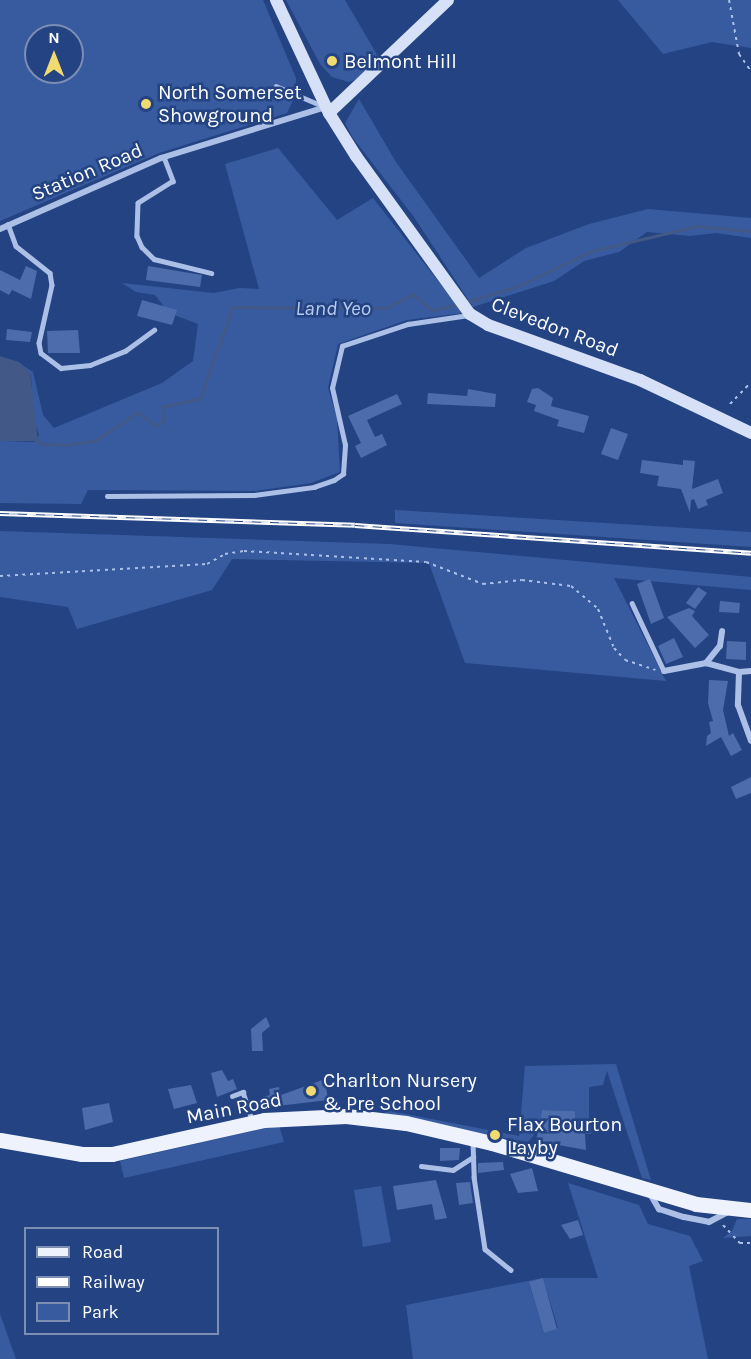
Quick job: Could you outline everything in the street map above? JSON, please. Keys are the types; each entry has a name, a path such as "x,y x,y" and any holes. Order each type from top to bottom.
{"main road":[{"name":"Clevedon Road","path":"276,0 327,110 468,312 488,325 640,380 751,433"},
{"path":"327,110 448,0"},
{"name":"Main Road","path":"0,1140 82,1154 112,1154 253,1122 346,1116 406,1123 473,1139 726,1214 751,1210"}],"street":[{"name":"Station Road","path":"0,229 164,158 327,110"},
{"path":"706,663 720,646 722,631"},
{"path":"664,671 706,663 739,672 751,671"},
{"path":"739,672 738,705 742,724 751,741"}],"lane":[{"path":"276,86 327,110"},
{"path":"164,158 173,181 138,203 137,236 154,259 211,273"},
{"path":"8,224 16,246 50,273 52,285 39,343 41,353 61,368 90,364 125,351 154,330"},
{"path":"107,496 254,495 314,487 334,480 343,474 345,445 332,388 342,346 408,324 468,312"},
{"path":"632,603 664,671"},
{"path":"232,1096 243,1092 253,1122"},
{"path":"473,1139 473,1157 485,1249 511,1270"},
{"path":"421,1166 453,1170 473,1157"}],"path":[{"path":"729,0 740,54 751,71"},
{"path":"733,400 730,404 751,382"},
{"path":"0,576 207,564 234,551 426,562 483,584 522,580 571,586 598,609 614,648 625,660 664,671"},
{"path":"726,1214 732,1237 740,1243 751,1243"}],"green space":[{"name":"North Somerset Showground","path":"0,0 263,0 296,78 296,94 287,113 159,153 0,221"},
{"path":"286,0 345,0 379,58 360,78 349,82 332,77 320,64"},
{"path":"618,0 751,0 751,48 712,42 663,54"},
{"path":"359,99 396,162 479,278 526,248 589,224 648,209 751,218 751,238 716,233 690,236 647,232 619,252 584,261 554,281 473,307 414,217 353,138 345,123"},
{"path":"278,148 337,220 373,198 463,313 407,320 338,344 328,388 337,418 340,472 311,483 255,491 88,490 81,504 0,503 0,441 34,442 39,435 34,419 31,375 14,360 33,372 43,415 54,428 162,383 193,361 198,324 169,313 155,295 136,292 122,283 214,293 239,288 259,289 225,164"},
{"path":"395,510 751,532 751,547 395,523"},
{"path":"0,531 389,544 751,577 751,590 614,578 666,681 465,663 429,563 232,559 212,590 77,629 68,607 0,597"},
{"path":"616,1064 651,1180 642,1178 607,1071 603,1085 589,1087 589,1120 575,1120 575,1111 542,1110 538,1130 528,1142 385,1117 385,1110 519,1136 525,1066"},
{"path":"279,1125 284,1142 124,1178 120,1161"},
{"path":"568,1183 639,1205 648,1224 690,1236 703,1261 689,1266 708,1359 413,1359 406,1305 543,1278 598,1278","holes":["543,1279 558,1328 544,1333 529,1283"]},
{"path":"381,1186 391,1242 363,1247 354,1190"},
{"path":"737,1219 751,1219 751,1236 723,1238 732,1231"},
{"path":"0,1314 16,1359 0,1359"}],"shaded area":[{"path":"0,356 19,362 30,372 38,441 0,441"}],"building":[{"path":"26,266 37,271 31,299 12,290 9,295 0,290 0,270 20,280"},
{"path":"148,266 202,275 200,287 146,280"},
{"path":"142,300 177,310 172,325 137,316"},
{"path":"7,329 32,332 30,342 6,340"},
{"path":"78,330 80,353 48,353 47,331"},
{"path":"538,388 553,398 551,406 589,416 584,433 557,426 559,420 534,411 536,405 527,402 532,389"},
{"path":"468,389 496,394 495,407 427,404 428,393 467,396"},
{"path":"397,394 402,404 367,420 375,437 382,434 387,445 361,458 355,446 361,443 348,416"},
{"path":"611,428 628,434 618,460 601,454"},
{"path":"642,460 683,465 683,460 695,461 692,489 718,479 723,493 706,500 708,505 698,509 694,499 691,500 690,513 681,489 657,486 659,476 640,473"},
{"path":"650,579 664,618 651,624 637,584"},
{"path":"698,587 707,593 695,609 686,603"},
{"path":"720,601 740,603 739,613 719,612"},
{"path":"689,608 695,611 692,616 709,635 695,648 667,617"},
{"path":"674,638 683,657 666,664 658,646"},
{"path":"727,641 746,642 746,660 726,659"},
{"path":"709,680 728,681 723,710 729,736 733,733 742,750 731,756 721,737 706,746 707,736 711,733 709,722 713,721 708,703"},
{"path":"751,777 751,793 736,799 731,787"},
{"path":"266,1017 270,1026 262,1033 263,1051 252,1051 251,1029"},
{"path":"222,1070 228,1081 233,1079 237,1089 217,1097 211,1073"},
{"name":"Charlton Nursery & Pre School","path":"325,1079 328,1100 261,1108 262,1097 270,1095 269,1089 279,1087 281,1095"},
{"path":"191,1085 197,1103 174,1109 168,1089"},
{"path":"109,1103 113,1122 85,1130 82,1108"},
{"path":"542,1110 575,1111 575,1120 591,1120 591,1134 585,1134 586,1150 536,1141"},
{"path":"440,1148 460,1148 459,1160 440,1161"},
{"path":"503,1162 504,1170 478,1173 478,1163"},
{"path":"532,1168 538,1191 518,1193 510,1174"},
{"path":"436,1180 447,1218 435,1220 432,1204 397,1210 393,1186"},
{"path":"470,1182 473,1203 459,1205 456,1183"},
{"path":"578,1220 583,1235 570,1239 561,1225"},
{"path":"543,1278 557,1329 544,1333 529,1282"}],"waterway":[{"name":"Land Yeo","path":"466,302 518,286 592,251 697,226 751,231"},
{"name":"Land Yeo","path":"36,439 42,444 66,445 96,440 138,412 156,426 163,421 162,407 200,398 233,307 386,308 413,294 432,310 460,304"}],"railway":[{"path":"0,513 355,525 751,553"}],"place":[{"name":"Belmont Hill","path":"332,61"},
{"name":"North Somerset Showground","path":"146,104"},
{"name":"Charlton Nursery & Pre School","path":"311,1091"},
{"name":"Flax Bourton Layby","path":"495,1135"}]}
